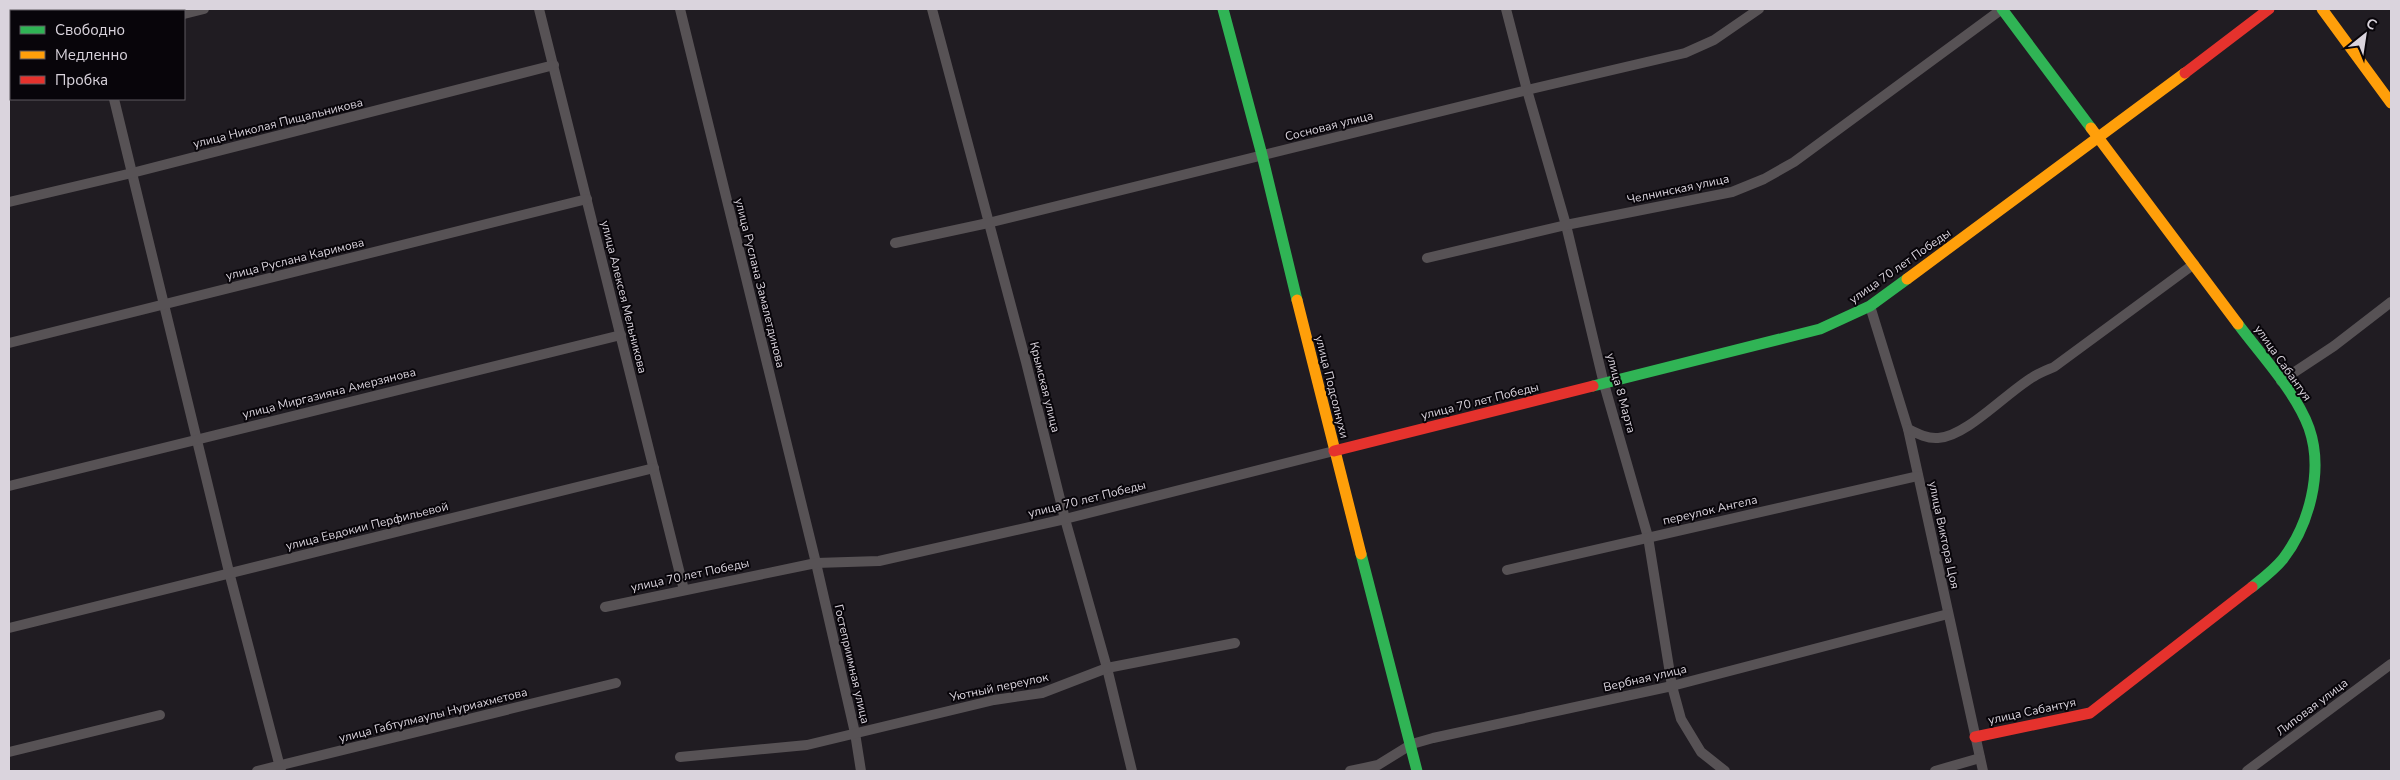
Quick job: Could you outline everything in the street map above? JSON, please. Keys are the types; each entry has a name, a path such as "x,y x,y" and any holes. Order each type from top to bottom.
{"street":[{"path":"185,14 204,9"},
{"name":"улица Алексея Мельникова","path":"540,9 684,590"},
{"name":"улица Руслана Замалетдинова","path":"680,9 816,563"},
{"name":"Крымская улица","path":"932,9 1026,362 1065,519 1107,668 1132,771"},
{"name":"улица Подсолнухи","path":"1223,9 1262,155 1334,451 1412,744 1417,771"},
{"name":"улица 8 Марта","path":"1506,9 1566,225 1604,384 1648,537 1672,686 1681,720 1701,752 1725,771"},
{"name":"Сосновая улица","path":"895,243 988,223 1685,53 1714,40 1759,9"},
{"name":"улица Сабантуя","path":"1975,737 2090,713 2105,704 2282,560 2296,539 2303,522 2312,496 2315,476 2309,429 2281,381 2002,9"},
{"name":"Челнинская улица","path":"1427,258 1566,225 1732,192 1764,179 1794,162 2002,9"},
{"name":"улица 70 лет Победы","path":"605,607 816,563 879,561 1065,519 1820,329 1870,306 2099,138 2269,9"},
{"path":"2322,9 2391,103"},
{"name":"улица Николая Пищальникова","path":"9,202 132,173 554,65"},
{"path":"114,100 280,768"},
{"name":"улица Руслана Каримова","path":"9,343 587,199"},
{"path":"1908,430 1924,436 1938,438 1950,436 1964,428 2032,377 2054,367 2194,264"},
{"path":"2281,381 2334,346 2391,302"},
{"name":"улица Виктора Цоя","path":"1870,306 1908,430 1983,771"},
{"name":"улица Миргазияна Амерзянова","path":"9,486 620,334"},
{"name":"улица Евдокии Перфильевой","path":"9,628 87,607 654,468"},
{"name":"переулок Ангела","path":"1507,570 1918,476"},
{"name":"Гостеприимная улица","path":"816,563 861,771"},
{"name":"Вербная улица","path":"1350,771 1378,765 1412,744 1672,686 1948,614"},
{"name":"Уютный переулок","path":"680,757 807,745 994,700 1042,693 1107,668 1235,642"},
{"name":"Липовая улица","path":"2247,771 2391,664"},
{"name":"улица Габтулмаулы Нуриахметова","path":"256,771 280,768 616,683"},
{"path":"9,752 160,715"},
{"path":"1934,771 1980,758"}],"traffic: fast":[{"path":"1223,9 1262,155 1297,300"},
{"path":"2002,9 2091,128"},
{"path":"1593,386 1820,329 1870,306 1907,279"},
{"path":"2238,324 2296,401 2309,428 2315,462 2311,497 2307,514 2300,530 2283,559 2272,571 2252,587"},
{"path":"1361,554 1417,771"}],"traffic: slow":[{"path":"2322,9 2391,103"},
{"path":"1907,279 2185,73"},
{"path":"2091,128 2238,324"},
{"path":"1297,300 1361,554"}],"traffic: jam":[{"path":"2185,73 2269,9"},
{"path":"1334,451 1593,386"},
{"path":"1975,737 2090,713 2252,587"}]}
